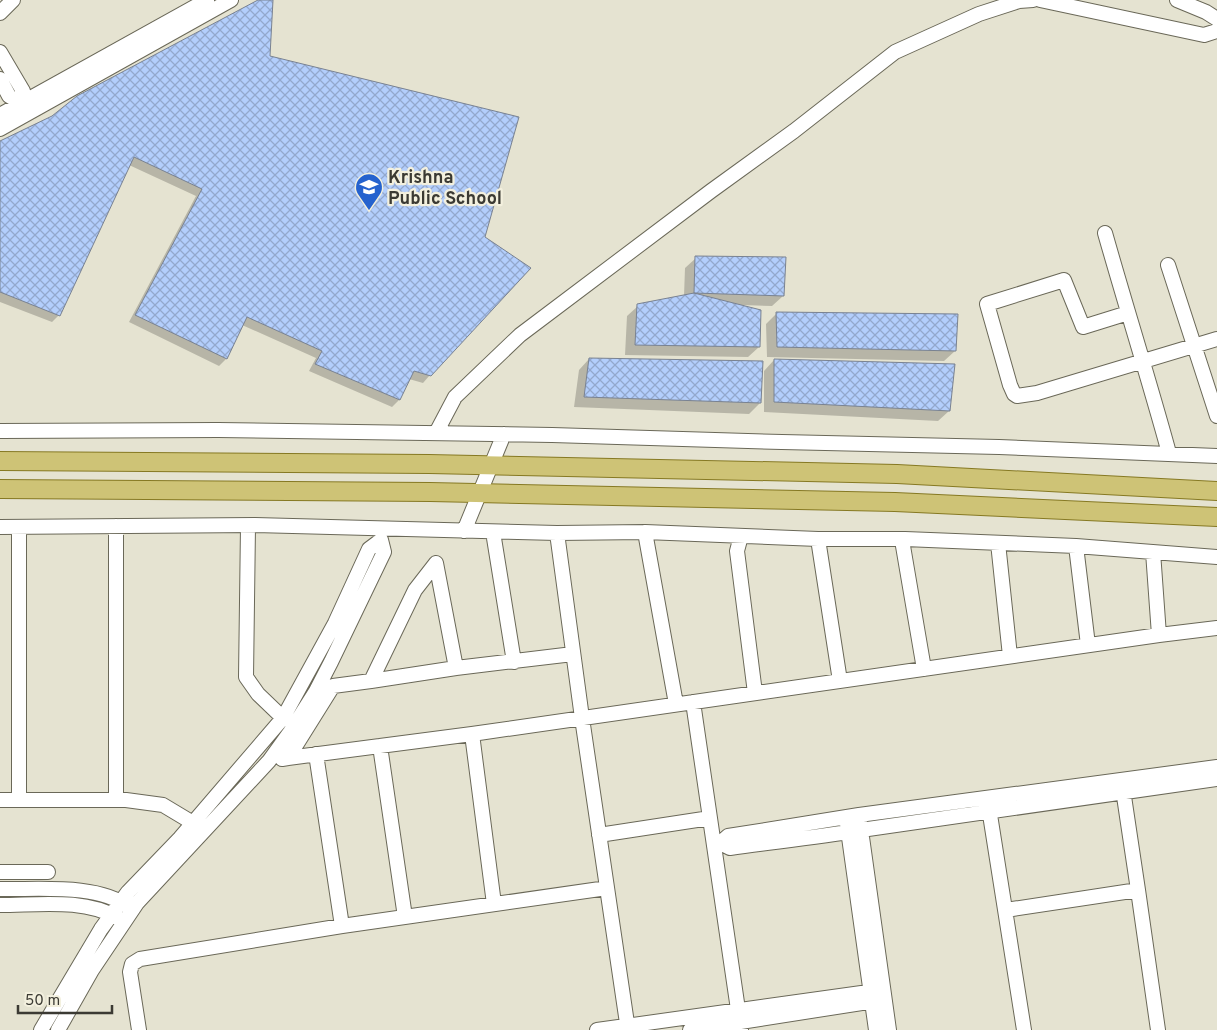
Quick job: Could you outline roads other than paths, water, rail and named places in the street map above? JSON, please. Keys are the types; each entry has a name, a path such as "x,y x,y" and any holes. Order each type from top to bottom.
{"main road":[{"path":"0,461 429,464 898,474 1217,490"},
{"path":"0,489 478,493 895,502 1217,517"}],"street":[{"path":"0,13 13,0"},
{"path":"0,115 20,101 208,0"},
{"path":"0,129 20,101 231,0"},
{"path":"436,433 455,397 520,335 794,131 895,52 979,14 1018,0 1033,0"},
{"path":"1040,0 1055,1 1204,35 1217,31"},
{"path":"1177,0 1206,12 1217,19"},
{"path":"0,52 20,101"},
{"path":"0,79 20,101"},
{"path":"1105,234 1144,362 1169,454"},
{"path":"1168,265 1194,346 1214,392 1217,416"},
{"path":"1128,313 1083,327 1064,280 987,304 1010,385 1017,396 1037,393 1217,339"},
{"path":"0,430 218,430 504,434 999,447 1217,456"},
{"path":"464,531 478,493 504,434"},
{"path":"19,526 19,800"},
{"path":"116,526 116,800"},
{"path":"248,526 246,678 258,694 283,718"},
{"path":"0,527 248,526 384,534 464,531 644,532 1076,546 1217,557"},
{"path":"493,532 514,662"},
{"path":"644,532 676,704"},
{"path":"556,533 628,1028"},
{"path":"41,1030 71,978 121,901 193,824 283,718 334,623 369,549 384,534"},
{"path":"58,1030 92,970 128,916 170,867 269,761 290,732 316,691 384,552 384,534"},
{"path":"741,536 737,551 755,693"},
{"path":"818,539 840,681"},
{"path":"904,539 924,669"},
{"path":"998,543 1010,656"},
{"path":"1076,546 1088,645"},
{"path":"1154,552 1159,635"},
{"path":"371,681 415,590 436,564 456,668"},
{"path":"269,761 1217,628"},
{"path":"288,758 333,686 456,668 573,654"},
{"path":"693,702 710,818 717,843 740,1021"},
{"path":"472,734 494,904"},
{"path":"380,746 405,917"},
{"path":"316,754 342,926"},
{"path":"717,843 730,848 855,831 989,805 1122,786 1217,767"},
{"path":"1122,786 1217,779"},
{"path":"1122,786 1158,1030"},
{"path":"0,800 116,800 163,804 193,824"},
{"path":"717,843 728,836 852,816 989,805"},
{"path":"989,805 1024,1030"},
{"path":"852,816 878,995 889,1030"},
{"path":"599,834 710,818"},
{"path":"0,872 48,872"},
{"path":"139,1030 130,972 132,964 140,959 342,926 607,888"},
{"path":"0,889 92,891 121,901 128,916"},
{"path":"1006,910 1138,890"},
{"path":"0,905 78,904 112,914 128,916"},
{"path":"690,1030 878,995"},
{"path":"876,1030 878,995"},
{"path":"597,1030 740,1021"}],"place":[{"name":"Krishna Public School","path":"369,211"}]}
